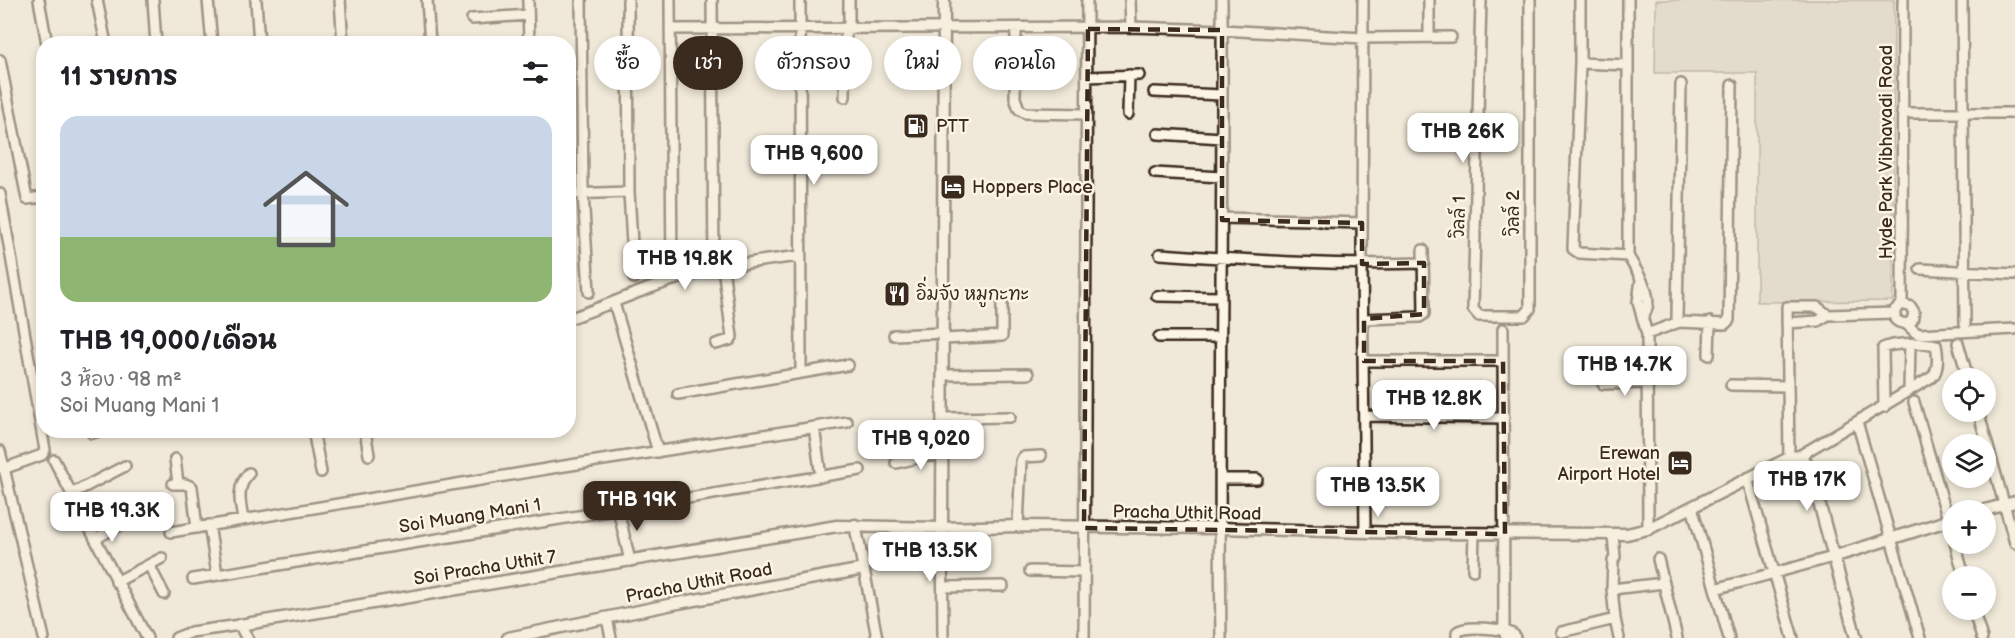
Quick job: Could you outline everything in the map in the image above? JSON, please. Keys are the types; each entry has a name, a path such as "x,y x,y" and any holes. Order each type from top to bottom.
{"street":[{"path":"39,0 46,36"},
{"path":"97,0 104,36"},
{"path":"153,0 155,36"},
{"path":"208,0 211,36"},
{"path":"256,0 258,36"},
{"path":"340,0 342,36"},
{"path":"427,0 429,36"},
{"path":"528,0 529,36"},
{"path":"581,0 583,194 589,292"},
{"path":"628,0 629,192 634,278"},
{"path":"670,0 672,280"},
{"path":"712,0 719,268 732,337 730,340 716,344"},
{"path":"800,0 801,373"},
{"path":"845,97 849,0"},
{"path":"943,638 944,0"},
{"path":"1084,638 1087,0"},
{"path":"1130,0 1131,27"},
{"path":"1221,638 1219,528 1222,0"},
{"path":"1363,0 1362,264 1365,532"},
{"path":"1429,37 1430,0"},
{"name":"วิลล์ 1","path":"1481,0 1473,309 1479,316 1524,316"},
{"name":"วิลล์ 2","path":"1524,316 1530,309 1530,0"},
{"path":"1580,0 1580,63 1572,249 1579,253 1628,256"},
{"path":"1628,0 1628,256 1645,285 1647,306 1647,311 1643,316 1647,334 1648,529"},
{"name":"Hyde Park Vibhavadi Road","path":"1903,0 1902,304 1908,305 1914,312 1912,321 1906,324"},
{"path":"1962,0 1965,324"},
{"path":"472,19 528,15"},
{"path":"670,28 1088,29 1131,27 1363,38 1451,37"},
{"path":"1016,28 1015,98 1020,109 1025,113 1087,114"},
{"path":"0,60 27,199 36,198"},
{"path":"1580,63 1628,65"},
{"path":"1128,114 1129,75"},
{"path":"1088,76 1140,75"},
{"path":"1679,322 1677,320 1681,84"},
{"path":"1647,334 1679,322 1725,324 1730,321 1732,85"},
{"path":"1154,92 1222,95"},
{"path":"1902,113 2015,113"},
{"path":"1158,134 1221,138"},
{"path":"1155,173 1221,177"},
{"path":"576,194 629,192"},
{"path":"0,194 36,399"},
{"path":"1222,218 1362,223"},
{"path":"1364,319 1420,317 1424,314 1423,250"},
{"path":"1160,254 1222,259 1362,264 1424,263"},
{"path":"576,316 672,280 745,262 801,256"},
{"path":"1920,269 2015,274"},
{"path":"1157,296 1221,297"},
{"path":"894,335 1002,336 1002,302"},
{"path":"614,303 658,452"},
{"path":"1902,304 1894,313 1897,322 1906,324 1915,333 2015,329"},
{"path":"1794,457 1787,386 1787,307 1817,307 1828,315"},
{"path":"1787,323 1818,321 1828,315 1894,313"},
{"path":"1709,355 1710,322"},
{"path":"1503,329 1505,634"},
{"path":"1159,337 1221,337"},
{"path":"1958,343 1965,368"},
{"path":"1794,457 1884,407 1935,374 1936,345 1910,344 1883,348 1884,407"},
{"path":"1909,390 1910,344"},
{"path":"1364,361 1503,361"},
{"path":"678,394 848,365"},
{"path":"944,375 1028,374"},
{"path":"1603,384 1647,383"},
{"path":"1731,385 1787,386"},
{"path":"1914,402 1945,500"},
{"path":"1364,416 1504,418"},
{"path":"944,418 1010,417"},
{"path":"171,532 558,467 847,422"},
{"path":"1857,422 1920,638"},
{"path":"1982,422 2010,503 2015,543"},
{"path":"814,427 821,477"},
{"path":"3,469 42,455 45,450 43,438"},
{"path":"315,438 321,472"},
{"path":"366,438 369,455"},
{"path":"0,451 45,638"},
{"path":"896,463 926,456 943,456"},
{"path":"1018,526 1021,461 1023,458 1041,456"},
{"path":"1794,457 1806,462 1812,477 1856,638"},
{"name":"Pracha Uthit Road","path":"855,525 942,528 1018,526 1219,528 1474,533 1613,539 1648,529 1747,478 1794,457"},
{"path":"54,459 70,494 147,638"},
{"path":"175,459 176,484 192,487 197,528"},
{"path":"70,494 125,466"},
{"name":"Soi Muang Mani 1","path":"193,579 860,470"},
{"path":"243,519 240,500 241,486 242,480 249,473"},
{"path":"1747,478 1793,638"},
{"path":"1221,480 1257,479"},
{"path":"1692,507 1729,638"},
{"path":"618,509 630,561"},
{"path":"95,539 145,511"},
{"path":"1715,589 1833,557 1942,522"},
{"path":"209,525 217,574"},
{"path":"855,525 878,638"},
{"name":"Soi Pracha Uthit 7","path":"240,625 837,526 855,525"},
{"path":"1473,570 1474,533"},
{"path":"1613,539 1610,546 1610,558 1613,561 1612,589 1619,638"},
{"path":"116,582 162,558"},
{"path":"1658,559 1677,638"},
{"path":"149,565 164,594"},
{"name":"Pracha Uthit Road","path":"508,638 864,569"},
{"path":"1030,571 1084,572"},
{"path":"1612,589 1664,583"},
{"path":"944,587 1003,586"},
{"path":"607,618 611,638"},
{"path":"1561,632 1615,619"},
{"path":"1977,620 1982,638"},
{"path":"176,638 191,632 240,625 247,638"},
{"path":"1457,638 1457,632 1463,628 1514,634 1515,638"}],"highlighted area":[{"path":"1088,29 1222,30 1222,220 1362,223 1362,264 1424,263 1424,314 1364,319 1364,361 1503,361 1505,534 1084,528"}],"shaded area":[{"path":"1656,0 1894,0 1893,301 1757,302 1757,73 1655,73"}],"place":[{"name":"PTT","path":"916,126"},
{"name":"Hoppers Place","path":"953,187"},
{"name":"อิ่มจัง หมูกะทะ","path":"897,294"},
{"name":"Erewan Airport Hotel","path":"1680,463"}]}
